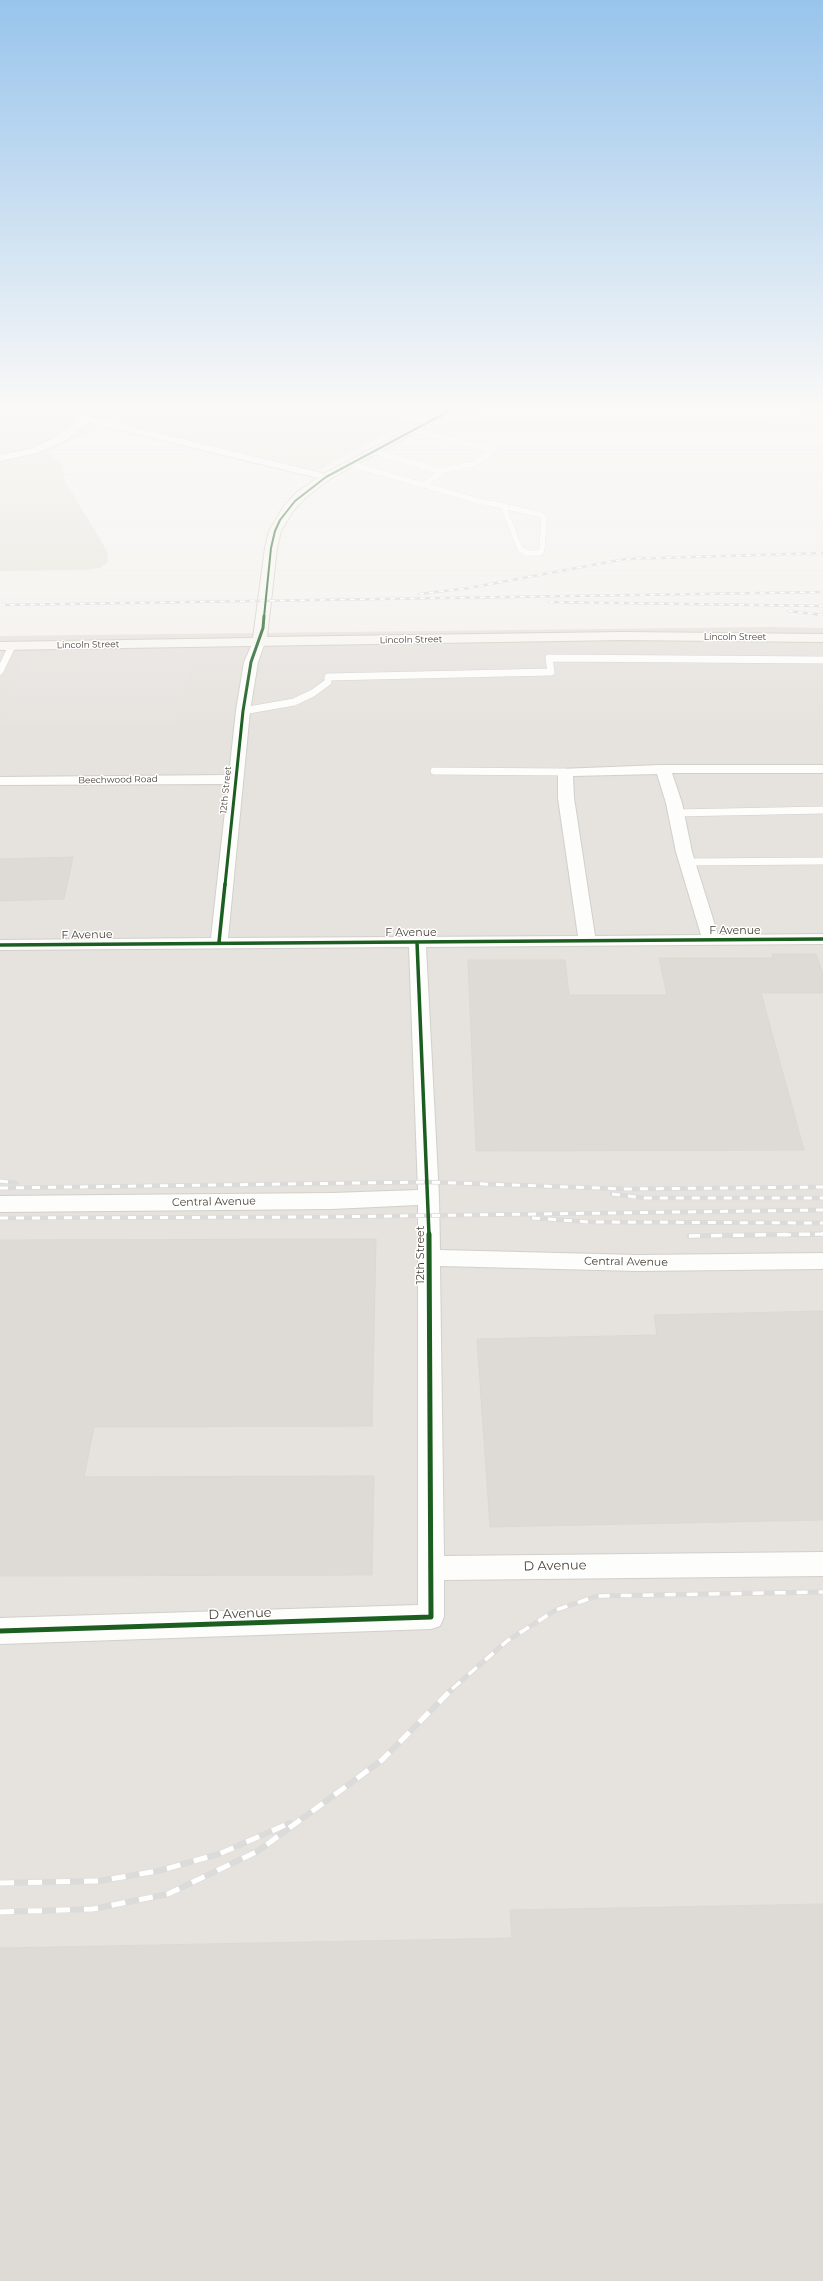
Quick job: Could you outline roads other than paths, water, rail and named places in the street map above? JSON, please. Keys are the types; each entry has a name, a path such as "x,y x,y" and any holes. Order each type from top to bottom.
{"main road":[{"path":"260,642 263,628 271,548 282,517"},
{"name":"Lincoln Street","path":"6,646 623,636 823,638"}],"street":[{"name":"12th Street","path":"219,942 243,711 251,662 260,642"},
{"path":"663,769 711,940"},
{"path":"587,941 566,798 565,772 663,769 823,769"},
{"name":"Beechwood Road","path":"0,781 236,779"},
{"name":"F Avenue","path":"0,944 823,940"},
{"name":"12th Street","path":"418,942 429,1197 431,1568"},
{"name":"Central Avenue","path":"0,1204 332,1201 429,1197"},
{"name":"Central Avenue","path":"430,1258 638,1263 823,1261"},
{"name":"D Avenue","path":"0,1632 431,1617 431,1568 823,1564"}],"lane":[{"path":"508,517 520,549 527,553 540,553 542,550 543,517"},
{"path":"0,671 6,646"},
{"path":"243,711 294,702 313,693 328,682 328,677 551,672 549,658 823,660"},
{"path":"434,771 565,772"},
{"path":"676,813 823,810"},
{"path":"688,862 823,861"}],"railway":[{"path":"419,594 469,588 625,559 823,553"},
{"path":"0,605 823,592"},
{"path":"549,602 823,606"},
{"path":"788,611 823,615"},
{"path":"0,1181 16,1183"},
{"path":"0,1188 427,1182 626,1189 823,1187"},
{"path":"612,1194 645,1198 823,1198"},
{"path":"0,1218 325,1217 823,1210"},
{"path":"532,1218 589,1222 823,1223"},
{"path":"689,1236 823,1234 783,1235"},
{"path":"452,1689 507,1641 556,1610 597,1596 823,1592"},
{"path":"0,1912 93,1909 168,1894 258,1851 382,1760 452,1689"},
{"path":"0,1883 99,1881 158,1871 219,1854 290,1823"}]}
